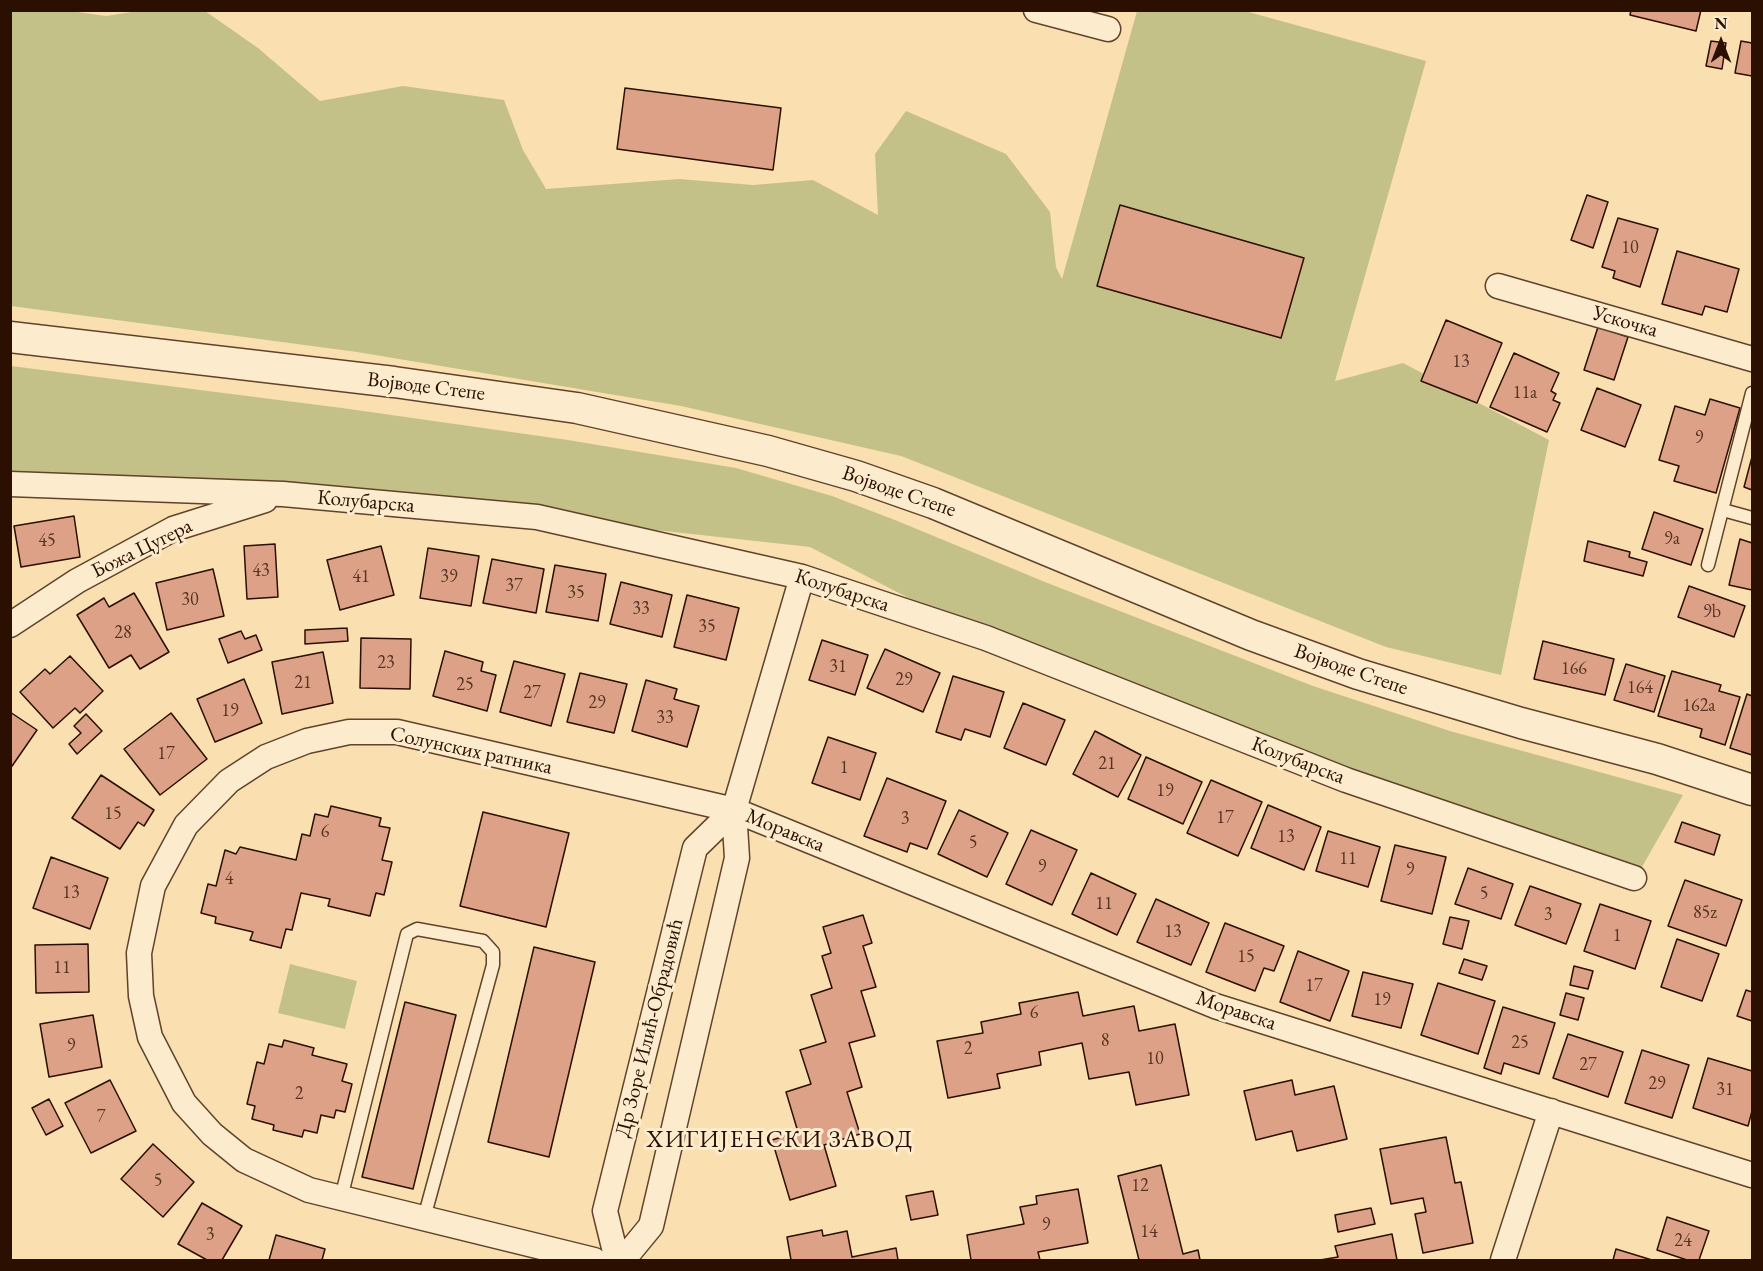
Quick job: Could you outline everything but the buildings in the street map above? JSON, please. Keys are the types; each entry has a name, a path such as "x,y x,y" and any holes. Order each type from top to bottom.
{"street":[{"path":"1036,10 1108,29"},
{"name":"Ускочка","path":"1498,286 1752,359"},
{"name":"Војводе Степе","path":"10,337 394,382 567,407 778,454 856,476 933,502 1251,635 1337,667 1447,702 1678,765 1752,790"},
{"name":"Колубарска","path":"10,484 283,494 537,517 802,577 986,638 1346,780 1634,878"},
{"name":"Божа Цугера","path":"10,625 77,580 174,529 283,494"},
{"name":"Др Зоре Илић-Обрадовић","path":"623,1260 651,1226 737,858 734,810 802,577"},
{"name":"Солунских ратника","path":"594,1260 309,1190 244,1161 212,1134 184,1103 150,1037 141,996 139,953 153,886 186,825 229,781 266,757 307,741 349,732 397,732 734,810"},
{"name":"Др Зоре Илић-Обрадовић","path":"617,1260 605,1211 695,848 734,810"},
{"name":"Моравска","path":"734,810 1215,1006 1752,1175"},
{"path":"1503,1260 1551,1111"}],"lane":[{"path":"1708,566 1752,393"},
{"path":"1723,510 1752,518"},
{"path":"341,1198 407,934 417,928 483,941 493,952 493,965 424,1218"}],"shaded area":[{"path":"63,10 106,16 138,11 205,11 258,48 320,101 403,86 504,100 523,150 546,189 679,179 753,185 813,180 878,215 875,154 906,111 1006,154 1050,212 1056,267 1062,279 1137,11 1245,11 1426,61 1335,381 1403,363 1549,440 1501,675 1386,647 901,456 681,406 357,352 11,306 10,11"},
{"path":"11,366 342,408 568,440 736,468 832,496 1313,686 1450,731 1683,795 1638,874 986,638 810,547 537,517 11,484"},
{"path":"290,964 357,981 345,1029 278,1013"}],"district":[{"name":"ХИГИЈЕНСКИ ЗАВОД","path":"780,1140"}]}
